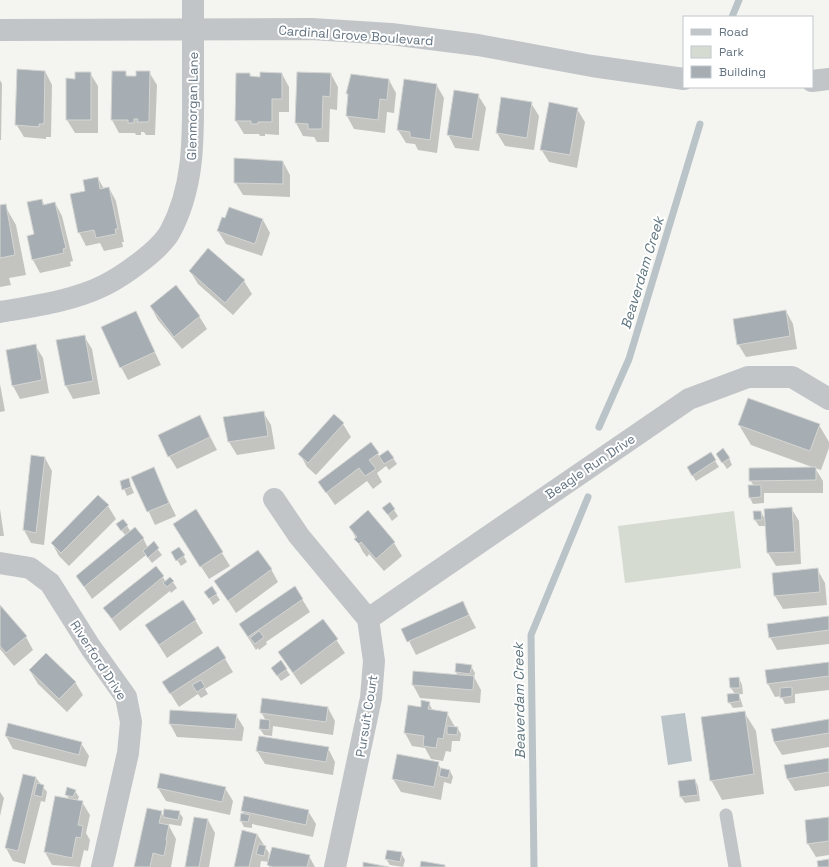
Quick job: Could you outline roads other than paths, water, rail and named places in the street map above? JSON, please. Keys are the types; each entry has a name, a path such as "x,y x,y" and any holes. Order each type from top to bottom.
{"street":[{"name":"Glenmorgan Lane","path":"0,312 74,296 104,286 122,276 144,258 170,233 181,207 190,174 194,139 193,0"},
{"name":"Cardinal Grove Boulevard","path":"0,30 312,29 392,34 478,45 592,66 683,80"},
{"path":"813,81 829,79"},
{"name":"Beagle Run Drive","path":"368,619 689,399 748,377 792,377 829,399"},
{"path":"274,499 299,536 368,619"},
{"name":"Riverford Drive","path":"0,563 30,568 50,583 91,648 126,697 131,722 128,753 102,867"},
{"name":"Pursuit Court","path":"335,867 371,698 374,661 368,619"}],"lane":[{"path":"726,815 735,867"}],"waterway":[{"name":"Beaverdam Creek","path":"732,16 739,0"},
{"name":"Beaverdam Creek","path":"599,427 629,359 700,124"},
{"name":"Beaverdam Creek","path":"534,867 531,635 588,497"}]}
